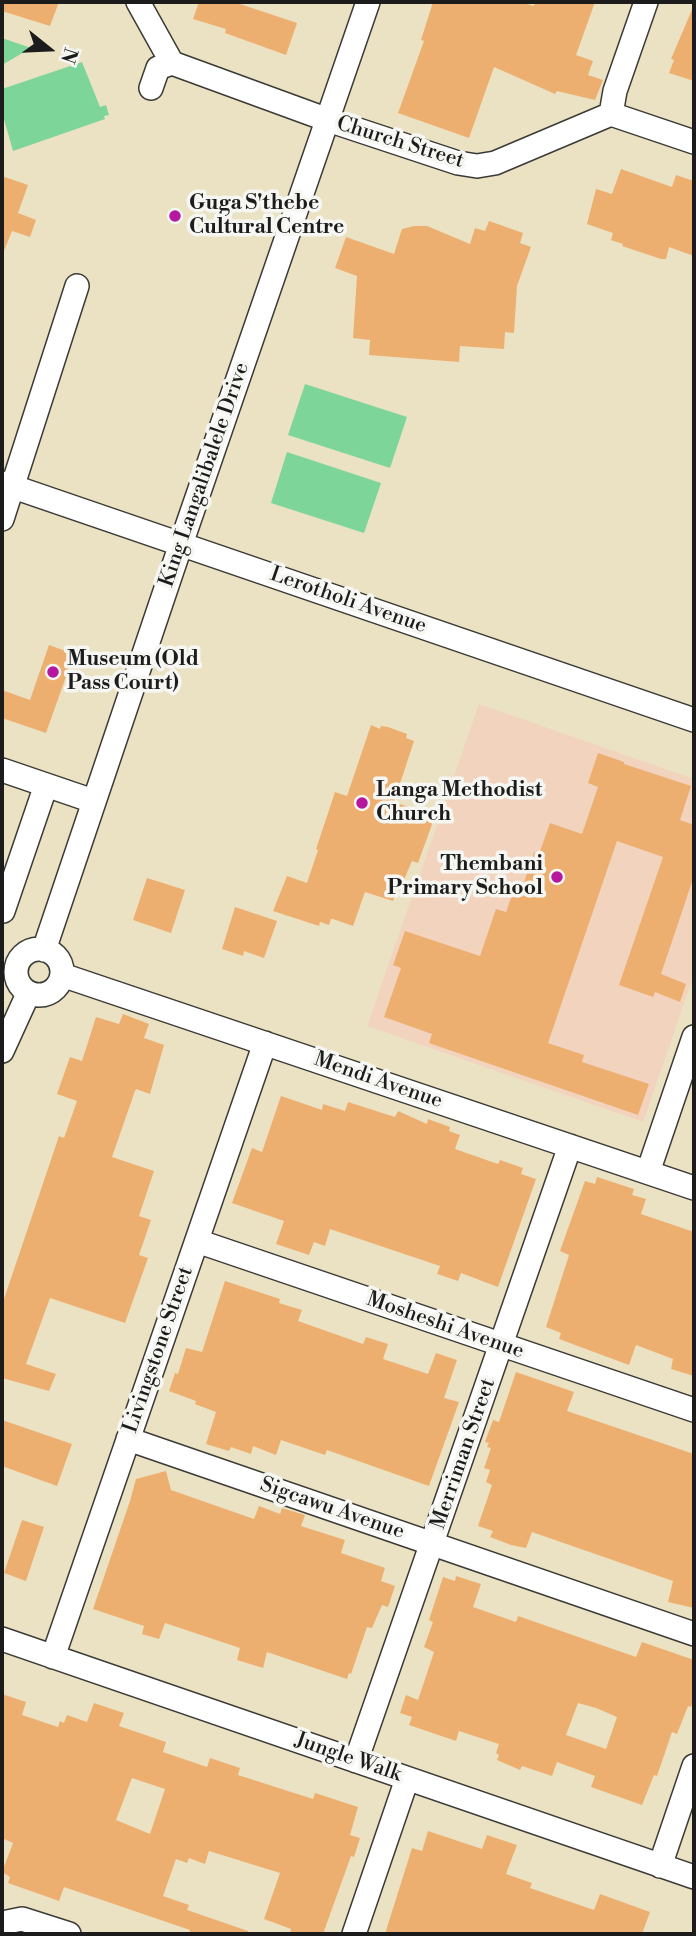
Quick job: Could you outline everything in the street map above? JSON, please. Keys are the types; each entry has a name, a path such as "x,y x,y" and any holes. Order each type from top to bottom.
{"street":[{"path":"138,2 172,63 158,68 151,88"},
{"name":"King Langalibalele Drive","path":"44,950 368,2"},
{"path":"646,2 615,91 611,114 694,142"},
{"name":"Church Street","path":"172,63 328,120 458,163 477,166 495,163 611,114"},
{"path":"2,519 7,484 77,286"},
{"name":"Lerotholi Avenue","path":"7,484 694,720"},
{"path":"2,770 93,801"},
{"path":"3,911 46,785"},
{"path":"44,950 56,956 60,962 60,982 50,992 28,994 16,978 17,964 11,955 44,950"},
{"name":"Mendi Avenue","path":"62,975 694,1188"},
{"path":"2,1051 28,994"},
{"path":"648,1172 675,1062 694,1037"},
{"name":"Livingstone Street","path":"53,1657 265,1043"},
{"name":"Merriman Street","path":"356,1761 570,1146"},
{"name":"Mosheshi Avenue","path":"197,1241 694,1410"},
{"name":"Sigcawu Avenue","path":"128,1439 694,1634"},
{"name":"Jungle Walk","path":"2,1639 694,1877"},
{"path":"660,1866 694,1766"},
{"path":"354,1934 407,1779"},
{"path":"2,1923 22,1919 69,1934"}],"shaded area":[{"name":"Thembani Primary School","path":"479,704 694,779 694,975 643,1122 367,1026"}],"green space":[{"path":"2,38 31,48 2,65"},
{"path":"82,62 100,107 106,105 109,115 104,116 105,119 13,151 2,112 2,89"},
{"path":"305,384 407,417 390,468 288,435"},
{"path":"287,452 381,483 364,533 271,503"}],"building":[{"path":"2,2 59,2 50,26 2,11"},
{"path":"199,2 234,2 297,23 286,55 225,33 226,29 193,19"},
{"path":"433,2 520,2 534,6 535,2 595,2 576,55 593,61 588,75 603,80 595,100 557,91 555,94 494,67 469,138 398,113 424,41 421,40"},
{"path":"694,5 694,81 669,73 674,60 671,59"},
{"path":"621,169 672,187 676,175 694,181 694,256 669,247 666,259 661,259 622,246 623,244 611,240 613,233 587,224 596,189 612,194"},
{"path":"2,176 28,185 18,213 36,220 30,237 12,231 4,251 2,251"},
{"path":"489,221 523,233 520,243 531,247 517,286 514,333 505,332 504,349 460,346 459,362 369,355 370,340 353,338 357,276 335,268 346,237 394,254 402,229 427,226 470,244 475,228 485,231"},
{"name":"Museum (Old Pass Court)","path":"49,645 74,654 46,733 2,718 2,690 30,700"},
{"path":"371,725 380,729 381,726 388,727 407,734 406,738 414,741 394,802 435,816 418,863 412,861 393,901 365,892 353,926 331,919 329,925 320,922 319,926 273,911 287,876 307,883 335,792 347,796"},
{"path":"598,753 691,786 680,820 694,825 694,876 661,974 686,984 680,1002 655,992 653,997 619,985 663,857 617,841 548,1043 584,1055 582,1062 649,1084 638,1115 429,1043 432,1034 384,1017 401,968 393,965 405,931 480,956 496,909 506,912 515,887 522,889 534,852 539,854 550,823 582,834 598,787 588,783"},
{"path":"147,878 185,890 171,933 133,920"},
{"path":"235,907 277,921 264,958 244,951 243,956 222,949"},
{"path":"123,1014 149,1024 144,1038 164,1045 150,1094 136,1089 112,1157 154,1171 139,1216 151,1220 139,1255 148,1258 125,1323 50,1298 26,1364 56,1374 49,1391 2,1378 2,1305 59,1136 64,1138 77,1101 57,1094 70,1057 82,1061 96,1017 119,1024"},
{"path":"281,1096 322,1110 323,1104 345,1111 348,1102 395,1117 398,1111 427,1124 428,1119 450,1127 449,1131 460,1135 455,1149 498,1164 500,1160 523,1168 521,1174 536,1179 498,1287 461,1273 458,1281 437,1274 440,1266 330,1229 325,1246 314,1242 309,1255 276,1244 284,1221 232,1203 252,1148 262,1152"},
{"path":"597,1177 634,1189 632,1195 646,1199 641,1214 694,1232 694,1376 671,1369 673,1359 636,1345 629,1365 559,1339 561,1333 546,1327 569,1255 560,1251 585,1181 595,1184"},
{"path":"225,1281 280,1299 279,1303 302,1310 298,1321 363,1344 366,1337 388,1344 383,1359 428,1374 436,1353 457,1360 444,1398 459,1402 429,1486 327,1450 325,1455 281,1440 276,1455 253,1446 251,1454 231,1447 229,1451 206,1444 216,1412 169,1391 175,1373 178,1374 186,1348 202,1352"},
{"path":"516,1372 574,1392 567,1411 694,1454 694,1608 668,1602 673,1581 532,1532 526,1548 511,1545 490,1537 493,1531 478,1526 492,1485 486,1482 490,1470 484,1468 491,1448 487,1447 489,1443 485,1442 493,1420 499,1422"},
{"path":"2,1420 72,1444 57,1486 2,1466"},
{"path":"166,1471 171,1490 254,1519 259,1506 280,1514 282,1508 305,1515 301,1526 345,1540 341,1553 385,1568 381,1581 395,1586 388,1607 382,1605 372,1628 367,1627 347,1679 267,1652 263,1668 237,1660 240,1648 165,1623 159,1639 142,1634 144,1626 93,1609 136,1479"},
{"path":"22,1520 44,1527 26,1581 4,1573"},
{"path":"456,1576 481,1584 473,1607 516,1622 518,1616 636,1657 642,1642 694,1660 694,1697 691,1707 688,1706 677,1734 672,1732 657,1776 654,1775 642,1805 591,1787 595,1776 557,1762 552,1776 522,1766 520,1770 497,1760 499,1744 459,1731 456,1741 409,1725 412,1717 400,1713 406,1695 418,1700 434,1652 424,1647 433,1622 429,1620 443,1577 455,1581","holes":["578,1703 617,1717 606,1749 566,1735"]},
{"path":"2,1694 26,1702 22,1715 58,1727 60,1721 64,1723 67,1715 87,1722 94,1703 124,1713 119,1726 166,1742 163,1752 207,1767 210,1758 240,1768 238,1775 313,1799 315,1793 358,1807 350,1835 360,1838 323,1934 290,1934 291,1929 264,1919 280,1873 209,1851 205,1864 189,1858 187,1863 176,1859 163,1896 189,1905 187,1910 248,1931 248,1934 189,1934 190,1930 64,1887 59,1901 8,1883 10,1877 2,1872 13,1843 2,1838","holes":["132,1778 165,1789 150,1834 116,1820"]},
{"path":"428,1831 482,1849 487,1835 517,1845 506,1874 532,1883 530,1888 594,1910 600,1894 650,1912 642,1934 385,1934 412,1848 422,1851"}],"place":[{"name":"Guga S'thebe Cultural Centre","path":"175,216"},
{"name":"Museum (Old Pass Court)","path":"53,672"},
{"name":"Langa Methodist Church","path":"362,803"},
{"name":"Thembani Primary School","path":"557,877"}]}
